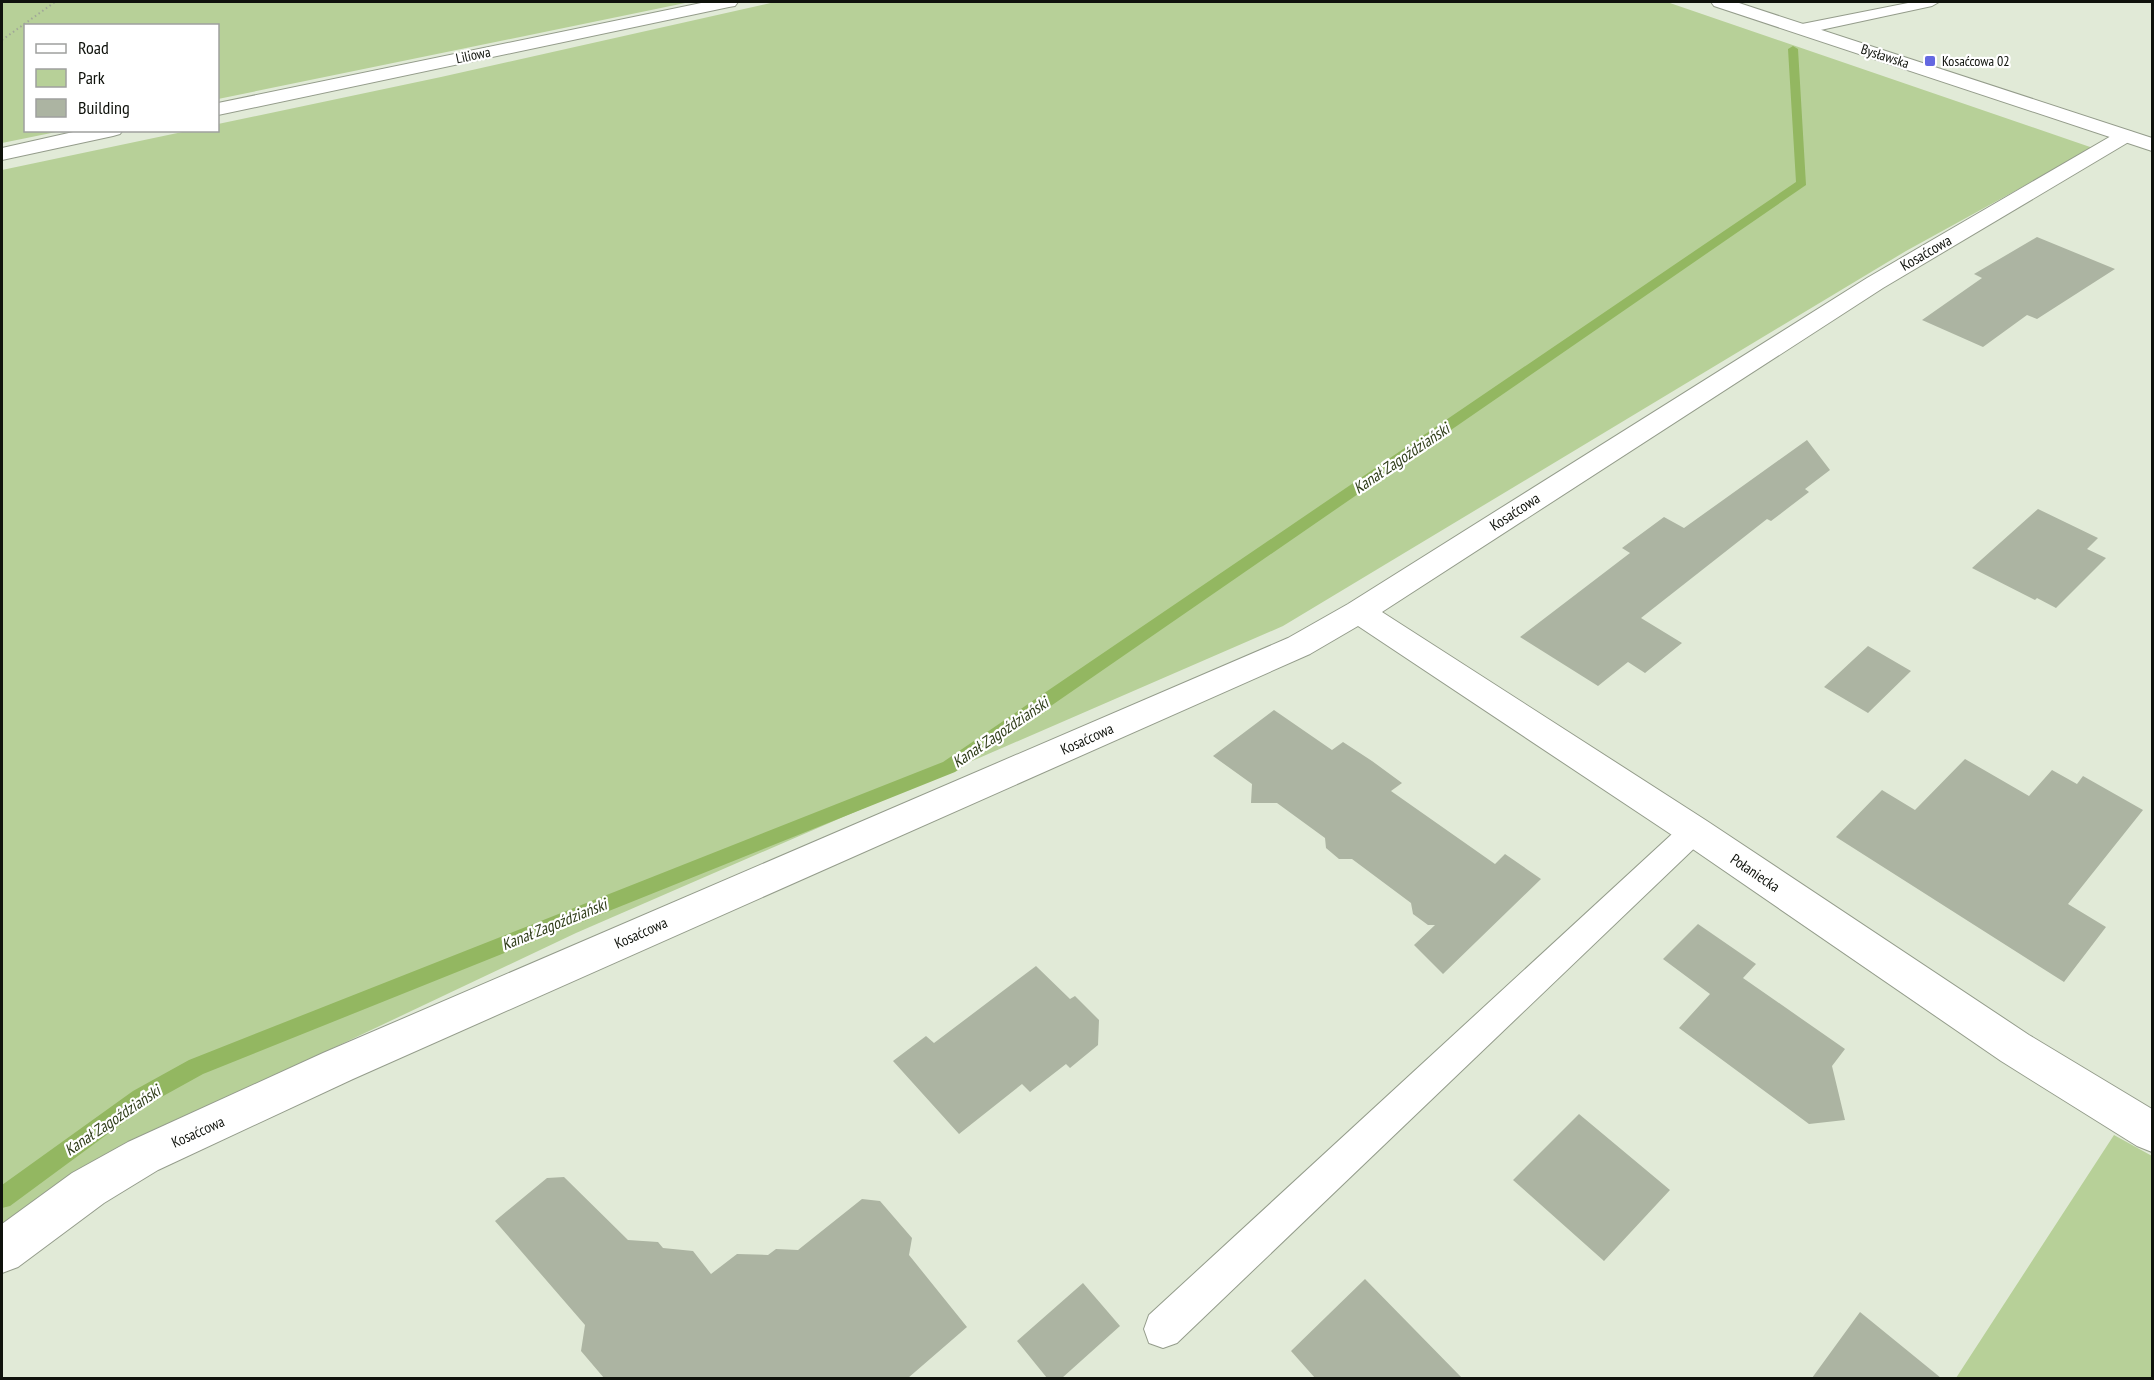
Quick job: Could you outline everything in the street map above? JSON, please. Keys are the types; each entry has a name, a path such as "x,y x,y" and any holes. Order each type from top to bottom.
{"street":[{"name":"Liliowa","path":"219,109 729,2"},
{"name":"Bysławska","path":"1720,2 2139,141"},
{"path":"2,154 104,132"},
{"name":"Kosaćcowa","path":"2,1251 88,1188 143,1156 338,1066 1299,646 1359,612 1875,283 2139,141"},
{"name":"Połaniecka","path":"1359,612 1694,831 2015,1048 2152,1132"}],"lane":[{"path":"1802,28 1932,2"},
{"path":"1163,1329 1694,831"}],"path":[{"path":"24,24 55,2"},
{"path":"2,40 24,24"}],"green space":[{"path":"2,2 690,2 219,99 219,24 24,24 24,132 56,132 2,143"},
{"path":"775,2 1667,2 2093,148 1906,251 1283,626 576,933 122,1148 2,1237 2,170 182,132 219,132 219,124"},
{"path":"2114,1135 2152,1156 2152,1378 1956,1378"}],"building":[{"path":"2037,237 2115,269 2037,319 2027,315 1983,347 1922,320 1982,278 1974,274"},
{"path":"1807,440 1830,470 1805,489 1809,492 1771,521 1767,519 1641,618 1682,643 1645,673 1628,662 1598,686 1520,637 1630,553 1622,548 1664,517 1684,528"},
{"path":"2038,509 2098,538 2087,549 2106,558 2056,608 2037,598 2035,600 1972,568"},
{"path":"1868,646 1911,671 1868,713 1824,687"},
{"path":"1274,710 1332,750 1343,742 1372,761 1402,783 1391,791 1495,864 1505,854 1541,879 1443,974 1414,945 1435,925 1428,925 1413,914 1411,903 1352,859 1339,859 1326,848 1325,838 1277,803 1251,803 1252,784 1213,756"},
{"path":"1965,759 2029,796 2052,770 2077,784 2083,776 2143,810 2068,904 2106,927 2064,982 1836,837 1882,790 1915,810"},
{"path":"1698,924 1756,964 1743,978 1845,1049 1832,1066 1845,1120 1809,1124 1679,1028 1710,994 1663,959"},
{"path":"1036,966 1070,999 1075,996 1099,1020 1098,1045 1070,1068 1066,1064 1030,1092 1022,1084 959,1134 893,1061 926,1036 934,1043"},
{"path":"1579,1114 1670,1190 1604,1261 1513,1180"},
{"path":"564,1177 628,1240 658,1242 663,1248 693,1251 711,1274 737,1254 768,1255 776,1249 798,1250 862,1199 880,1201 912,1238 909,1255 967,1327 908,1378 604,1378 581,1351 585,1325 495,1221 547,1178"},
{"path":"1365,1279 1462,1378 1315,1378 1291,1351"},
{"path":"1083,1283 1120,1326 1062,1378 1047,1378 1017,1341"},
{"path":"1860,1312 1941,1378 1812,1378"}],"waterway":[{"name":"Kanał Zagoździański","path":"2,1198 140,1098 196,1067 949,767 1802,183 1793,49"}],"place":[{"name":"Kosaćcowa 02","path":"1930,61"}]}
